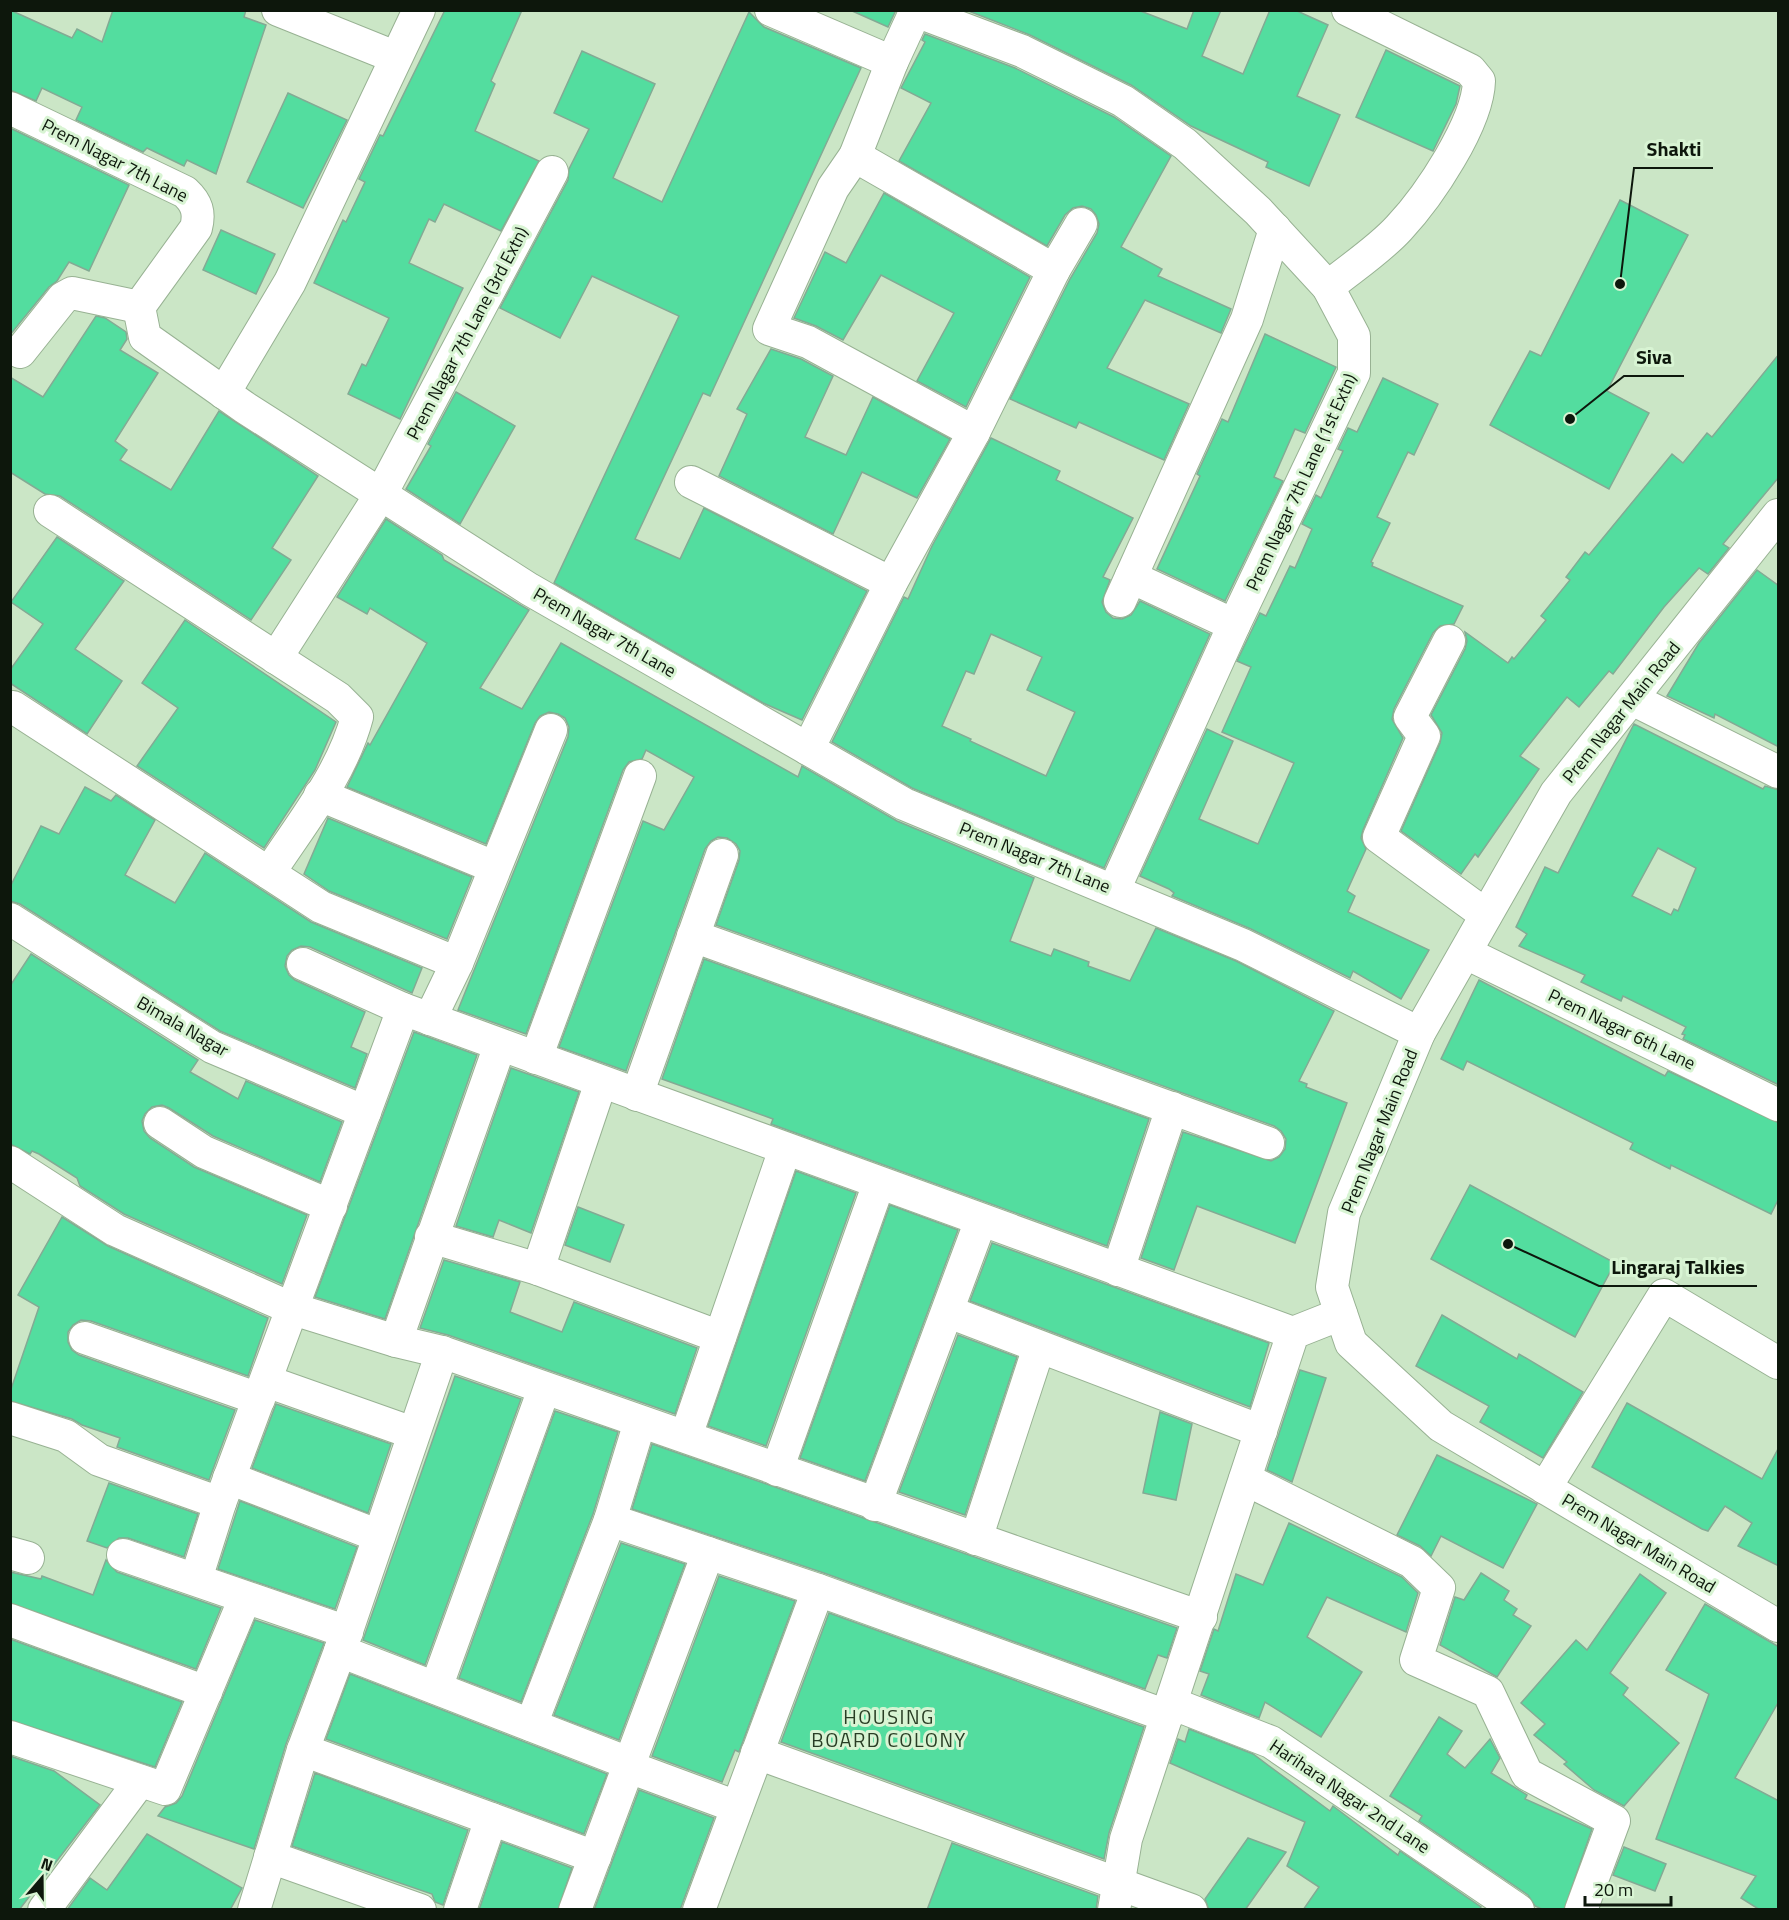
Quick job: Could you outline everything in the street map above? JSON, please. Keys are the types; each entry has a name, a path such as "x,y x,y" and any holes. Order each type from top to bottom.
{"street":[{"path":"278,10 395,57"},
{"path":"224,393 290,282 419,10"},
{"path":"771,10 892,62"},
{"path":"974,432 808,342 769,329 833,188 855,156 892,62 916,11 1022,51 1123,101 1185,144 1275,230 1329,287 1405,220 1430,188 1467,126 1479,98 1479,81 1470,70 1348,10"},
{"name":"Prem Nagar 7th Lane","path":"10,108 185,192 196,202 198,219 196,228 139,307 145,337 224,393 530,590 904,804 1243,945 1419,1033"},
{"path":"855,156 1054,270"},
{"name":"Prem Nagar 7th Lane (3rd Extn)","path":"276,658 381,494 552,172"},
{"path":"808,749 891,583 974,432 1054,270 1081,224"},
{"path":"1234,625 1125,589 1247,319 1275,230"},
{"name":"Prem Nagar 7th Lane (1st Extn)","path":"1114,890 1234,625 1354,372 1354,336 1329,287"},
{"path":"20,352 63,298 72,293 139,307"},
{"path":"691,482 891,583"},
{"path":"50,511 338,698 357,717 352,738 320,795 269,873"},
{"name":"Prem Nagar Main Road","path":"1779,515 1556,794 1419,1033 1344,1213 1332,1287 1351,1343 1441,1426 1779,1626"},
{"path":"1449,641 1410,717 1424,736 1378,837 1486,915"},
{"path":"1632,699 1779,772"},
{"path":"13,707 321,907 458,963"},
{"path":"196,1579 225,1491 365,1112 416,1014 458,963 494,867 551,730"},
{"path":"536,1058 640,776"},
{"path":"320,795 494,867"},
{"path":"637,1095 722,855"},
{"name":"Bimala Nagar","path":"10,919 212,1047 365,1112"},
{"path":"693,936 1268,1143"},
{"name":"Prem Nagar 6th Lane","path":"1466,953 1779,1105"},
{"path":"303,964 416,1014 1293,1333 1341,1314"},
{"path":"396,1341 500,1045"},
{"path":"538,1269 601,1082"},
{"path":"1118,1270 1172,1108"},
{"path":"160,1123 204,1152 331,1206"},
{"path":"686,1436 785,1149"},
{"path":"10,1162 115,1230 293,1309 396,1341 442,1352 1201,1617"},
{"path":"777,1470 879,1183"},
{"path":"875,1505 949,1312 981,1220"},
{"path":"431,1237 538,1269 720,1337"},
{"path":"1545,1488 1664,1295 1779,1363"},
{"path":"949,1312 1261,1431"},
{"path":"1116,1896 1126,1839 1293,1333"},
{"path":"85,1338 413,1433"},
{"path":"976,1539 1039,1347"},
{"path":"254,1910 303,1749 343,1642 442,1352"},
{"path":"436,1688 544,1389"},
{"path":"10,1418 66,1436 99,1460 225,1491 379,1536"},
{"path":"531,1725 610,1520 640,1422"},
{"path":"1245,1479 1412,1562 1439,1588 1416,1660 1488,1692 1527,1774 1614,1821 1581,1910"},
{"name":"Harihara Nagar 2nd Lane","path":"610,1520 1271,1742 1518,1910"},
{"path":"575,1910 708,1553"},
{"path":"123,1556 196,1579 245,1598 343,1642 436,1688 737,1807"},
{"path":"709,1907 737,1807 818,1590"},
{"path":"10,1737 165,1789 245,1598"},
{"path":"10,1620 206,1692"},
{"path":"303,1749 595,1857"},
{"path":"758,1753 1116,1896 1191,1910"},
{"path":"44,1910 140,1780"},
{"path":"460,1910 491,1818"},
{"path":"270,1857 420,1910"}],"building":[{"path":"10,10 72,38 77,29 102,42 113,10 246,10 244,17 266,25 216,174 187,160 184,166 147,148 143,152 76,120 82,107 42,88 36,101 10,90"},
{"path":"445,10 522,10 491,81 495,84 475,131 539,161 501,231 444,204 435,222 429,219 409,263 463,288 400,419 348,394 362,364 366,366 389,318 314,283 343,220 346,222 365,182 359,179 380,135 383,136"},
{"path":"850,10 896,10 888,27"},
{"path":"966,10 1138,10 1187,29 1194,10 1221,10 1202,56 1243,74 1270,10 1295,10 1328,25 1297,96 1340,115 1309,186 1266,167 1268,162 1191,126 1131,85 1030,35"},
{"path":"749,12 764,27 861,68 710,396 703,393 635,539 680,559 704,508 867,591 802,720 763,703 554,583 679,316 592,276 560,338 500,308 568,180 569,169 589,129 554,113 582,51 655,84 613,178 662,202"},
{"path":"925,34 1015,68 1114,117 1171,156 1121,247 1162,269 1158,276 1231,309 1221,333 1145,300 1107,368 1189,404 1164,460 1079,422 1076,428 1010,399 1070,279 1097,233 1099,224 1091,209 1082,206 1073,208 1065,215 1047,246 899,161 931,103 901,88 925,42 922,40"},
{"path":"1386,50 1460,86 1456,104 1433,151 1356,117"},
{"path":"288,93 347,120 303,208 247,182"},
{"path":"10,128 129,185 89,271 69,262 57,281 49,287 10,335"},
{"path":"884,193 1030,277 966,407 917,381 954,313 881,275 843,340 794,318 825,252 846,263"},
{"path":"1620,200 1688,235 1607,391 1649,413 1609,489 1490,425 1530,351 1541,356"},
{"path":"221,230 275,254 256,294 203,270"},
{"path":"96,316 105,318 126,332 127,339 120,350 158,373 115,441 127,450 120,460 171,490 219,411 318,476 272,548 291,560 251,620 60,496 45,494 10,472 10,377 43,397"},
{"path":"1265,334 1336,367 1305,433 1295,429 1274,477 1283,481 1225,601 1157,569 1200,476 1197,474 1222,419 1228,422"},
{"path":"771,349 801,359 833,376 805,437 846,455 873,397 950,439 917,498 862,472 833,534 719,476 747,414 737,409"},
{"path":"1779,354 1779,477 1723,544 1729,548 1708,574 1699,568 1664,607 1613,674 1609,671 1579,707 1567,697 1520,756 1539,769 1478,857 1475,854 1461,874 1401,831 1440,743 1442,733 1431,715 1465,649 1467,641 1465,632 1508,663 1512,657 1514,659 1546,620 1541,616 1570,580 1566,577 1585,552 1589,555 1672,454 1683,463 1707,433 1712,437"},
{"path":"1383,378 1438,404 1414,455 1408,452 1377,517 1390,523 1371,562 1372,566 1463,606 1454,624 1440,626 1433,633 1394,709 1392,719 1403,738 1363,830 1361,838 1366,849 1347,891 1355,896 1348,912 1429,950 1401,999 1353,971 1350,978 1251,929 1172,896 1174,893 1169,889 1140,876 1207,729 1233,741 1199,819 1258,844 1294,763 1222,732 1251,667 1237,661 1260,613 1266,616 1290,566 1295,568 1312,529 1302,524 1316,495 1321,498 1343,451 1338,449 1348,428 1357,432"},
{"path":"456,392 515,426 460,524 406,489 431,446 428,444"},
{"path":"991,438 1060,471 1056,480 1133,518 1103,577 1110,580 1102,602 1106,612 1113,618 1122,619 1131,615 1140,601 1210,634 1104,868 912,788 832,742 904,597 908,599 932,546","holes":["991,634 1042,657 1027,690 1075,712 1046,776 942,726 966,671 974,674"]},
{"path":"386,519 442,555 444,560 529,610 480,688 522,709 561,643 798,777 802,766 897,821 1034,878 1010,941 1051,956 1054,949 1089,962 1088,966 1130,981 1156,928 1236,961 1334,1011 1299,1081 1307,1084 1306,1087 1347,1103 1295,1243 1197,1206 1174,1270 1141,1258 1183,1132 1271,1161 1279,1157 1285,1149 1286,1139 1281,1131 1274,1126 716,925 739,860 740,851 736,844 727,838 718,837 711,841 705,849 626,1071 559,1047 643,821 664,830 694,777 646,750 642,759 629,762 623,770 526,1034 458,1010 568,737 569,727 565,718 549,712 540,716 535,723 486,844 347,787 368,743 370,745 427,643 370,608 367,614 337,597"},
{"path":"57,537 124,581 75,649 122,681 87,734 10,683 10,670 43,624 11,602"},
{"path":"1757,570 1779,586 1779,747 1715,714 1714,718 1667,696 1699,643"},
{"path":"185,620 336,722 315,770 264,848 137,766 178,708 142,683"},
{"path":"1634,724 1763,789 1765,786 1779,790 1779,1085 1683,1039 1685,1035 1682,1034 1686,1027 1623,996 1621,1001 1581,982 1585,975 1519,946 1527,934 1516,927 1545,867 1558,873","holes":["1658,848 1696,868 1678,911 1674,909 1671,915 1632,896"]},
{"path":"85,787 111,801 116,795 155,820 125,875 175,903 205,853 311,922 422,968 412,993 310,947 301,946 292,950 287,956 285,966 289,975 295,980 365,1012 351,1047 367,1054 355,1088 220,1031 20,904 10,901 10,887 41,826 59,834"},
{"path":"328,818 472,877 447,939 329,891 304,874"},
{"path":"31,954 198,1060 190,1072 238,1099 246,1081 342,1122 320,1182 213,1136 162,1105 152,1107 142,1121 144,1131 150,1138 194,1167 307,1215 282,1284 124,1214 80,1186 77,1178 39,1154 32,1151 30,1154 10,1144 10,986"},
{"path":"704,959 1149,1119 1107,1246 771,1124 773,1119 662,1079"},
{"path":"1479,980 1665,1076 1668,1071 1779,1123 1779,1198 1771,1214 1671,1165 1670,1169 1630,1149 1633,1143 1467,1061 1463,1070 1441,1059"},
{"path":"414,1032 477,1055 385,1319 315,1297"},
{"path":"511,1068 579,1092 531,1233 499,1220 493,1237 456,1226"},
{"path":"796,1171 856,1193 766,1446 708,1426"},
{"path":"1470,1185 1615,1263 1575,1337 1431,1259"},
{"path":"890,1205 958,1230 865,1481 800,1458"},
{"path":"578,1207 624,1225 610,1262 565,1245"},
{"path":"62,1217 108,1246 268,1318 248,1376 91,1321 81,1320 68,1332 68,1342 72,1350 79,1355 235,1410 209,1480 117,1447 120,1438 82,1425 72,1419 10,1401 10,1392 39,1307 18,1295"},
{"path":"992,1243 1269,1343 1250,1407 970,1301"},
{"path":"444,1260 520,1282 510,1312 562,1332 574,1302 697,1348 675,1414 448,1335 420,1328"},
{"path":"1442,1315 1517,1359 1519,1354 1583,1392 1543,1458 1480,1422 1489,1406 1416,1366"},
{"path":"958,1335 1017,1357 965,1515 899,1492"},
{"path":"1300,1370 1326,1378 1292,1482 1267,1470"},
{"path":"455,1376 521,1399 425,1665 363,1640"},
{"path":"1627,1403 1762,1479 1779,1447 1779,1566 1738,1546 1752,1523 1725,1506 1708,1531 1592,1467"},
{"path":"276,1404 391,1444 368,1513 252,1468"},
{"path":"555,1411 618,1432 593,1514 521,1702 459,1678"},
{"path":"1160,1412 1192,1424 1176,1500 1143,1493"},
{"path":"652,1444 1177,1628 1167,1658 1158,1655 1145,1689 824,1573 632,1509"},
{"path":"1437,1455 1537,1504 1503,1568 1441,1536 1431,1556 1420,1546 1397,1535"},
{"path":"109,1483 198,1514 184,1557 128,1538 119,1538 107,1548 87,1541"},
{"path":"240,1501 357,1547 335,1609 218,1569"},
{"path":"1289,1523 1402,1577 1418,1593 1406,1632 1327,1597 1307,1637 1362,1672 1321,1737 1265,1702 1259,1718 1201,1695 1209,1674 1200,1671 1214,1629 1218,1631 1236,1574 1263,1585"},
{"path":"621,1543 685,1564 619,1740 554,1715"},
{"path":"106,1560 117,1572 221,1608 196,1669 10,1603 10,1572 41,1579 42,1576 93,1595"},
{"path":"1481,1573 1509,1591 1504,1600 1517,1609 1513,1615 1531,1626 1497,1677 1440,1645 1455,1597 1464,1600"},
{"path":"1640,1574 1666,1593 1610,1673 1628,1688 1623,1695 1679,1743 1624,1806 1594,1790 1564,1764 1567,1762 1534,1735 1545,1724 1521,1703 1576,1640 1587,1650"},
{"path":"719,1576 795,1601 739,1752 735,1750 722,1782 652,1756"},
{"path":"1705,1604 1779,1647 1779,1701 1735,1778 1779,1801 1779,1910 1760,1910 1741,1898 1756,1876 1656,1839 1709,1694 1666,1670"},
{"path":"829,1613 1144,1727 1109,1833 1104,1859 781,1742"},
{"path":"255,1620 324,1643 286,1744 254,1849 158,1816 165,1807 176,1803 182,1796"},
{"path":"10,1639 182,1702 155,1767 10,1720"},
{"path":"350,1674 607,1774 584,1834 326,1739"},
{"path":"1439,1717 1462,1731 1447,1754 1465,1768 1490,1739 1500,1758 1491,1773 1527,1795 1525,1799 1592,1829 1564,1910 1544,1910 1535,1906 1528,1895 1419,1821 1422,1816 1390,1796"},
{"path":"1189,1729 1253,1754 1330,1811 1333,1806 1398,1855 1400,1851 1481,1907 1479,1910 1303,1910 1319,1887 1287,1866 1305,1822 1170,1763 1178,1739 1185,1742"},
{"path":"10,1756 54,1771 100,1805 19,1910 10,1910"},
{"path":"315,1773 468,1830 443,1905 435,1902 432,1894 292,1846"},
{"path":"639,1790 714,1818 680,1910 594,1910"},
{"path":"147,1834 242,1888 230,1910 67,1910 90,1878 107,1890"},
{"path":"1248,1838 1286,1852 1245,1910 1209,1910 1205,1899"},
{"path":"502,1842 572,1868 558,1910 479,1910"},
{"path":"952,1843 1098,1896 1096,1910 927,1910"},
{"path":"1624,1847 1666,1864 1655,1891 1613,1875"}],"place":[{"name":"Shakti","path":"1620,284"},
{"name":"Siva","path":"1570,419"},
{"name":"Lingaraj Talkies","path":"1508,1244"}],"district":[{"name":"HOUSING BOARD COLONY","path":"889,1728"}]}
